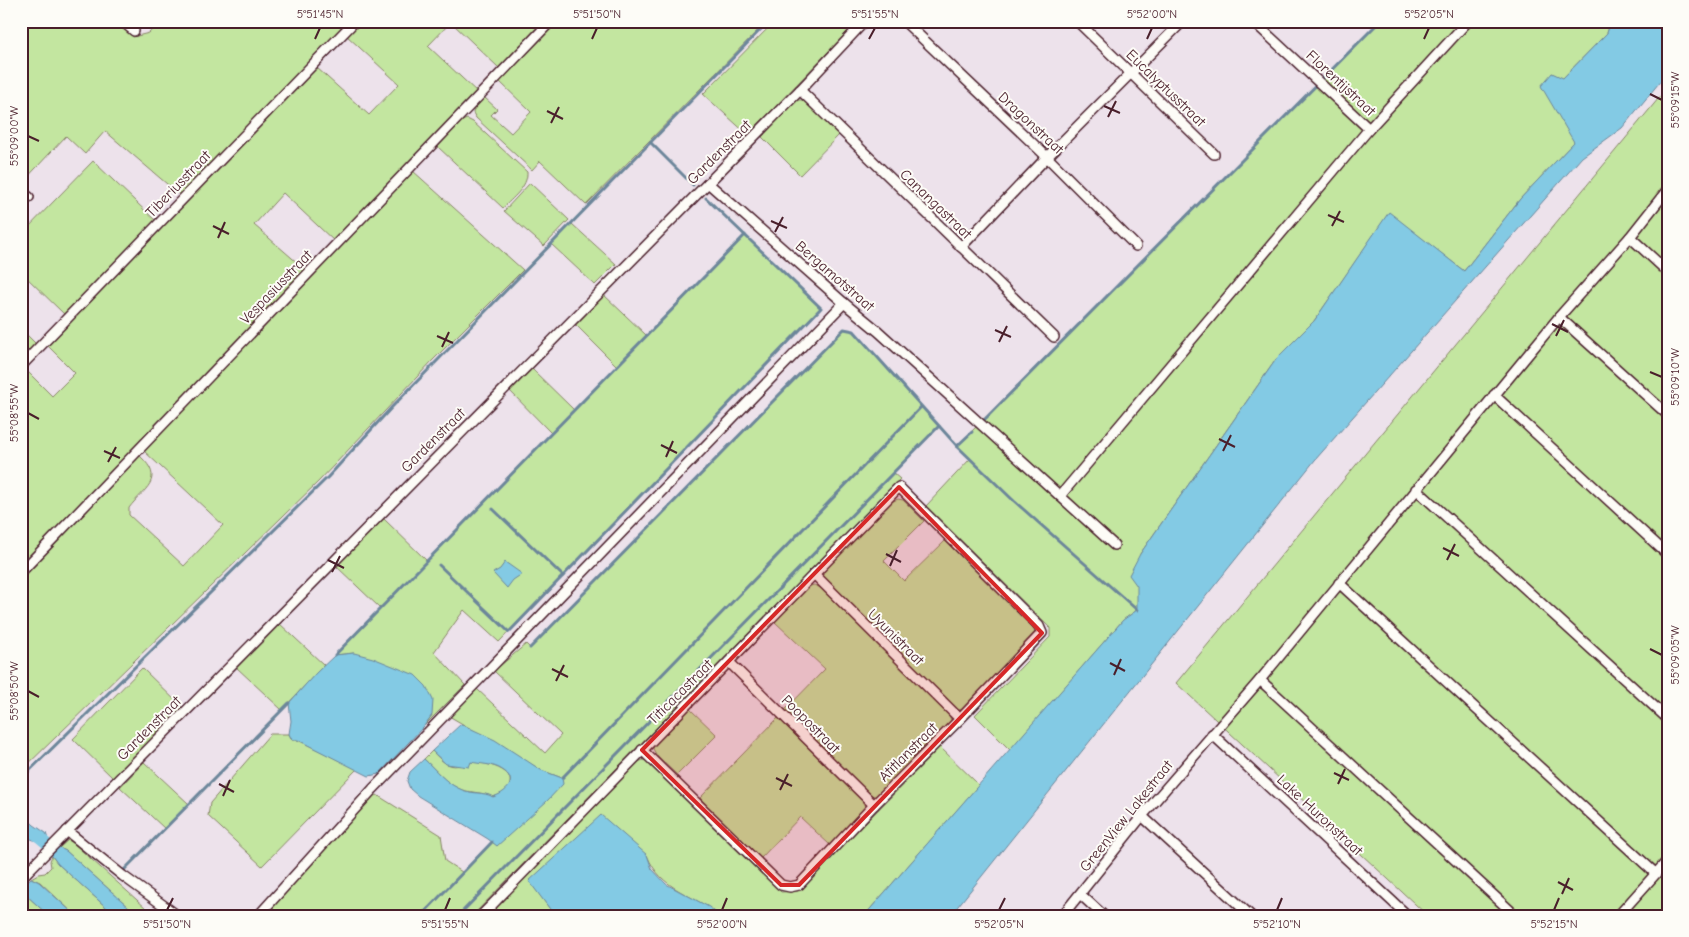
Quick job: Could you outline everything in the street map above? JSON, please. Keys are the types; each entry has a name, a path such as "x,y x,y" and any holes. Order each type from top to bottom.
{"street":[{"path":"122,21 134,32"},
{"name":"Tiberiusstraat","path":"21,366 355,21"},
{"name":"Vespasiusstraat","path":"21,572 551,21"},
{"name":"Gardenstraat","path":"21,878 800,90 865,21"},
{"name":"Dragonstraat","path":"904,21 1047,157 1136,246"},
{"name":"Eucalyptusstraat","path":"1077,21 1214,154"},
{"path":"961,247 1047,157 1183,21"},
{"name":"Florentijstraat","path":"1253,21 1369,129 1468,21"},
{"name":"Canangastraat","path":"800,90 1054,337"},
{"path":"1060,496 1369,129"},
{"name":"Bergamotstraat","path":"708,182 844,303 878,330 1114,545"},
{"name":"GreenView Lakestraat","path":"1062,916 1142,816 1260,680 1559,317 1630,238 1668,188"},
{"path":"21,191 29,198"},
{"path":"1630,238 1668,272"},
{"path":"258,916 373,788 844,303"},
{"path":"1559,317 1668,415"},
{"path":"1494,395 1668,555"},
{"name":"Titicacastraat","path":"481,916 899,487"},
{"name":"Atitlanstraat","path":"642,750 781,885 790,888 799,885 1042,632 1039,626 899,487"},
{"path":"1416,489 1668,719"},
{"name":"Uyunistraat","path":"814,574 960,719"},
{"path":"1338,583 1655,874"},
{"name":"Poopostraat","path":"728,662 874,805"},
{"path":"1260,680 1516,916"},
{"name":"Lake Huronstraat","path":"1212,734 1408,916"},
{"path":"1142,816 1252,916"},
{"path":"67,831 123,876 178,916"},
{"path":"1618,916 1668,860"},
{"path":"1080,894 1104,916"},
{"path":"21,912 26,916"}],"highlighted area":[{"path":"899,487 1042,633 799,885 781,885 642,750"}],"green space":[{"path":"21,21 116,21 133,37 149,33 160,21 349,21 181,196 105,131 85,154 66,136 21,184"},
{"path":"359,21 547,21 500,69 451,22 428,46 478,93 335,242 283,193 254,225 307,271 21,567 21,371 24,368 52,396 75,373 48,346 316,67 369,115 399,84 346,35"},
{"path":"558,21 767,21 586,205 540,161 532,170 476,118 473,113 480,100 485,98 497,109 491,115 511,133 531,112 498,80"},
{"path":"775,21 847,21 852,27 748,135 703,94"},
{"path":"1380,21 1611,21 1607,33 1562,79 1552,73 1574,142 1520,199 1464,271 1389,213 1314,321 1277,358 1140,554 1137,610 1123,620 1010,750 975,715 1050,637 1050,628 926,506 970,459 957,446"},
{"path":"1668,87 1668,916 1428,916 1176,683"},
{"path":"797,100 803,100 839,135 800,175 762,137"},
{"path":"467,119 473,122 527,172 525,183 503,208 438,147 462,121"},
{"path":"93,161 157,222 66,316 21,272 21,235"},
{"path":"413,171 523,270 433,360 319,481 21,771 21,577 140,456 148,464 152,478 150,484 129,508 129,515 184,566 223,525 144,451"},
{"path":"530,183 569,220 544,246 504,211"},
{"path":"572,224 616,264 595,285 551,244"},
{"path":"745,235 821,308 499,642 464,610 434,652 465,685 424,726 432,715 354,653 335,655 380,608 336,566 383,518 427,561 551,433 508,389 530,367 574,410 617,366 574,323 603,294 646,335"},
{"path":"21,329 37,345 21,361"},
{"path":"844,329 854,331 939,426 893,473 900,479 472,916 259,916 372,795 377,795 441,835 445,861 462,872 492,842 497,845 562,778 541,770 449,716 477,689 545,753 561,735 494,671 526,644 530,648"},
{"path":"903,500 924,521 884,561 904,581 945,541 1034,629 1035,634 1033,638 961,710 956,709 826,581 823,575 825,570 893,501"},
{"path":"814,585 821,588 949,715 951,720 949,725 878,796 869,794 784,711 825,669 775,622 810,586"},
{"path":"279,623 324,665 282,710 236,667"},
{"path":"142,668 183,708 114,779 73,739"},
{"path":"690,709 717,735 677,775 657,756 653,749 654,745"},
{"path":"778,718 865,806 863,811 830,845 800,817 761,858 700,798"},
{"path":"270,734 289,734 292,740 298,740 357,769 262,866 208,816 210,803"},
{"path":"940,747 979,785 864,916 720,916 669,884 653,867 647,855 530,881 555,916 486,916 638,762 643,760 647,761 781,892 798,891"},
{"path":"432,751 447,764 457,766 473,762 498,768 508,776 510,781 509,787 500,795 493,797 457,788 446,781 424,759"},
{"path":"144,762 189,804 165,829 120,787"},
{"path":"68,840 155,916 139,916 66,851 59,848"},
{"path":"52,856 58,864 116,916 76,916 40,882 31,878 45,873 51,867 50,861"},
{"path":"22,887 24,893 49,916 35,916 21,903"}],"water":[{"path":"1611,21 1668,21 1668,72 1622,128 1582,157 1315,460 950,916 864,916 1123,620 1137,610 1137,586 1129,575 1140,554 1277,358 1314,321 1389,212 1464,271 1520,199 1574,142 1541,86 1552,73 1563,78 1607,33"},
{"path":"505,562 522,574 513,580 507,588 493,573 500,569"},
{"path":"354,653 373,658 415,675 426,686 433,700 432,715 424,726 379,774 369,776 298,740 292,740 289,734 291,721 289,703 335,655"},
{"path":"461,724 495,740 541,770 562,778 563,784 547,801 497,846 418,796 410,789 407,781 410,772 424,759 440,775 463,790 493,797 508,788 510,784 509,776 499,768 471,762 469,767 446,764 432,751"},
{"path":"21,813 46,833 48,839 42,843 31,839 21,829"},
{"path":"601,815 647,855 652,869 666,884 709,907 720,916 555,916 529,881"},
{"path":"59,848 66,851 139,916 116,916 58,864 52,856"},
{"path":"31,878 39,882 76,916 49,916 24,893 22,887"}],"waterway":[{"path":"21,779 328,477 392,407 769,21"},
{"path":"985,419 1380,21"},
{"path":"650,142 693,185"},
{"path":"439,565 509,632 821,308 706,198"},
{"path":"335,655 745,235"},
{"path":"530,648 844,329 854,331 957,446 1014,501 1137,610"},
{"path":"562,778 921,407"},
{"path":"458,916 939,426"},
{"path":"957,446 972,432"},
{"path":"493,509 563,576"},
{"path":"122,872 289,703"},
{"path":"21,822 59,854"},
{"path":"421,916 492,842"}]}
